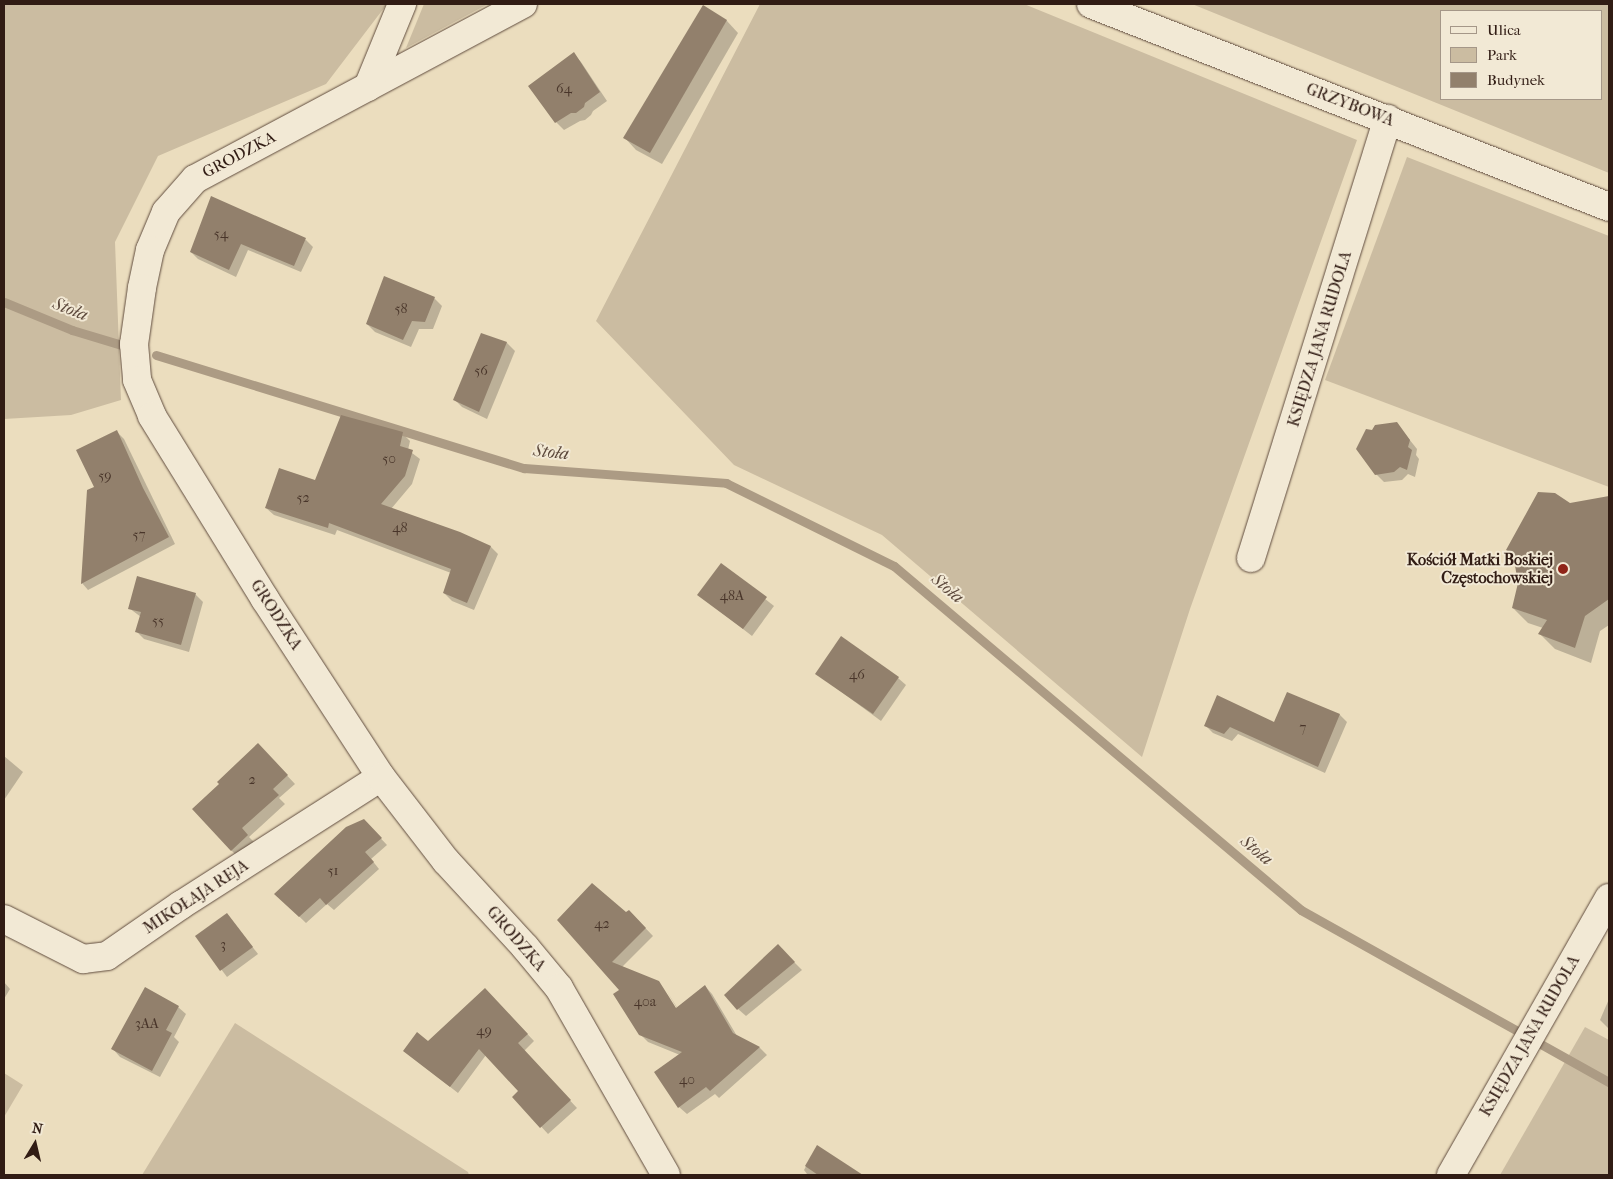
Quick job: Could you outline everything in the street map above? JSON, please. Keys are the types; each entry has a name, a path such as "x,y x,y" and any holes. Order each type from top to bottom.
{"street":[{"path":"368,87 402,4"},
{"name":"GRODZKA","path":"523,4 194,179 166,212 150,250 142,288 134,344 137,380 152,416 265,599 381,777 446,861 525,947 558,988 666,1175"},
{"name":"GRZYBOWA","path":"1091,4 1609,207"},
{"name":"KSIĘDZA JANA RUDOLA","path":"1251,558 1388,119"},
{"name":"MIKOŁAJA REJA","path":"4,919 83,959 107,956 381,777"},
{"name":"KSIĘDZA JANA RUDOLA","path":"1451,1175 1609,898"}],"green space":[{"path":"4,4 387,4 326,84 158,156 115,242 121,400 71,415 4,419"},
{"path":"424,4 488,4 406,48"},
{"path":"760,4 1024,4 1357,140 1190,609 1142,757 882,535 734,465 596,321"},
{"path":"1192,4 1609,4 1609,173"},
{"path":"1407,157 1609,236 1609,487 1325,380"},
{"path":"235,1023 468,1172 469,1175 142,1175"},
{"path":"1585,1027 1609,1040 1609,1175 1500,1175"},
{"path":"4,1073 23,1085 4,1117"}],"building":[{"path":"703,5 727,20 650,153 623,138"},
{"path":"574,52 600,92 585,103 584,107 576,113 571,113 555,123 528,86"},
{"path":"211,196 306,238 294,266 241,244 229,270 190,252"},
{"path":"384,276 435,297 425,322 412,321 403,340 366,324"},
{"path":"481,333 507,342 479,412 453,400"},
{"path":"341,415 403,432 400,446 413,450 405,476 381,504 460,532 491,546 467,603 443,593 451,569 329,523 328,528 265,508 279,468 315,480"},
{"path":"1397,422 1410,440 1408,447 1412,450 1407,470 1400,467 1394,472 1375,475 1356,449 1366,429 1372,430 1375,425"},
{"path":"117,430 143,488 169,537 81,584 87,490 94,487 76,450"},
{"name":"Kościół Matki Boskiej Częstochowskiej","path":"1538,492 1555,493 1570,503 1609,496 1609,599 1585,616 1575,648 1538,634 1547,620 1512,608 1518,583 1513,554 1506,550"},
{"path":"721,563 767,597 743,629 697,595"},
{"path":"137,576 196,593 181,645 135,632 141,612 128,609"},
{"path":"841,636 899,677 873,714 815,674"},
{"path":"1287,692 1340,714 1318,767 1230,727 1224,734 1204,726 1217,695 1274,722"},
{"path":"258,743 288,775 273,789 279,795 242,828 248,835 231,851 192,809"},
{"path":"364,819 382,838 365,852 374,862 326,905 320,898 299,917 274,894 346,827"},
{"path":"592,883 626,912 629,910 646,928 612,962 659,981 676,1008 705,985 733,1033 760,1047 710,1091 706,1087 678,1108 654,1072 682,1052 639,1035 613,994 619,990 557,920"},
{"path":"227,913 253,947 220,971 195,936"},
{"path":"778,944 795,962 737,1010 724,995"},
{"path":"145,987 179,1006 166,1030 172,1033 152,1071 111,1049"},
{"path":"485,988 528,1034 518,1043 571,1100 540,1128 512,1097 518,1091 479,1049 450,1087 403,1051 417,1032 428,1041"},
{"path":"817,1145 863,1175 818,1175 805,1166"}],"waterway":[{"name":"Stoła","path":"4,302 72,330 125,346"},
{"name":"Stoła","path":"156,355 524,468 726,483 894,566 1301,910 1609,1082"}],"place":[{"name":"Kościół Matki Boskiej Częstochowskiej","path":"1563,569"}]}
